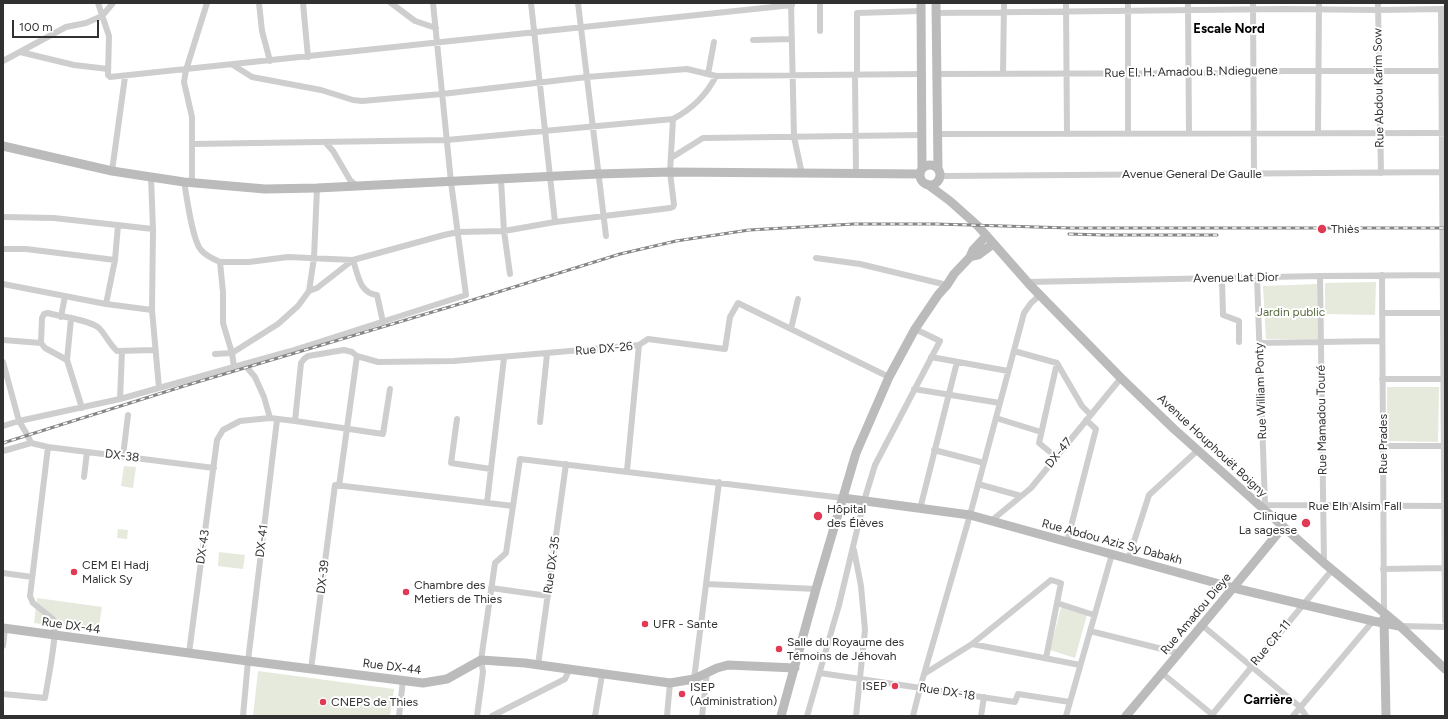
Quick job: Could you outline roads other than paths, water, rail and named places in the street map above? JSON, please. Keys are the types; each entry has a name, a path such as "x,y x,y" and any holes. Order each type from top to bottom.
{"street":[{"path":"98,3 109,36 108,77 125,77 792,4 794,137 802,174"},
{"path":"3,61 66,26 86,23 102,16 114,3"},
{"path":"207,3 186,70 184,82 192,117 192,144 188,183 194,230 200,250 220,262 249,262 288,257 353,260 444,234 458,232 504,231 555,222 644,212 673,207 670,172 673,119"},
{"path":"259,3 262,31 270,61"},
{"path":"303,3 308,57"},
{"path":"391,3 415,21 436,28"},
{"path":"3,426 19,421 120,399 291,351 466,295 451,182 434,3"},
{"path":"531,3 555,222"},
{"path":"578,3 606,236"},
{"path":"820,3 820,31"},
{"path":"936,3 937,134 939,174 950,202"},
{"path":"1003,74 1004,3"},
{"path":"1066,3 1067,134"},
{"path":"1128,3 1128,134"},
{"path":"1188,3 1189,134"},
{"path":"936,13 1188,10 1253,6 1378,6 1443,9 1445,621"},
{"path":"1253,6 1254,174"},
{"path":"1318,133 1319,6"},
{"name":"Rue Abdou Karim Sow","path":"1378,6 1381,173"},
{"path":"856,174 855,136 858,13 921,7 922,180 927,184 932,184 939,174"},
{"path":"753,40 792,39"},
{"path":"708,74 714,42"},
{"path":"20,52 74,65 108,69"},
{"path":"233,65 252,77 321,90 353,100 371,101 587,77 687,69 716,76 922,74"},
{"name":"Rue El. H. Amadou B. Ndieguene","path":"936,74 1189,73 1283,70 1443,71"},
{"path":"192,144 447,140 673,119 687,111 704,95 710,89 716,76"},
{"path":"112,171 125,77"},
{"path":"937,134 1443,133"},
{"path":"671,158 703,138 922,135"},
{"path":"325,142 333,151 350,180 357,186"},
{"path":"3,146 112,171 188,183 265,189 670,172 856,174 921,171 930,165 939,174"},
{"name":"Avenue General De Gaulle","path":"939,174 961,176 1444,172"},
{"path":"150,177 153,229 152,310 159,388"},
{"path":"501,180 504,231 510,274"},
{"name":"Avenue Houphouët Boigny","path":"927,184 978,226 1027,282 1121,378 1198,450 1264,507 1283,527 1400,626 1445,669"},
{"path":"215,354 232,353 278,324 298,306 309,291 314,258 317,188"},
{"path":"3,217 54,218 153,229"},
{"path":"106,304 115,260 118,225"},
{"path":"781,716 856,453 889,378 915,329 954,274 970,257 973,250 986,236"},
{"path":"970,257 978,255 993,244"},
{"path":"3,248 26,249 115,260"},
{"path":"816,258 860,264 947,285"},
{"path":"309,291 317,288 353,260"},
{"path":"353,260 362,287 369,293 378,295 383,322"},
{"path":"220,262 223,292 223,323 232,353 234,367"},
{"name":"Rue Prades","path":"1382,275 1384,613"},
{"name":"Avenue Lat Dior","path":"1027,282 1444,275"},
{"name":"Rue Mamadou Touré","path":"1320,276 1324,563"},
{"name":"Rue William Ponty","path":"1257,277 1264,507"},
{"path":"1222,278 1223,315 1239,321 1239,342"},
{"path":"3,284 106,304 152,310"},
{"path":"913,716 970,515 1024,313 1031,303 1040,295"},
{"path":"61,317 65,296"},
{"path":"798,299 791,329 889,378"},
{"name":"Rue DX-26","path":"304,359 308,356 344,350 372,361 454,362 639,345 648,339 725,349 730,316 738,303 791,329"},
{"path":"1382,313 1444,313"},
{"path":"68,360 45,348 41,343 42,318 44,314 93,323 100,329 111,346 116,350 155,350"},
{"path":"71,319 68,360 82,408"},
{"path":"807,716 839,605 864,501 875,465 914,388 940,341 915,329"},
{"path":"3,340 41,343"},
{"path":"1259,343 1382,340"},
{"path":"626,471 639,345"},
{"path":"120,399 122,350"},
{"path":"291,351 304,359 301,363 295,421"},
{"path":"1014,351 1057,364 1088,418 1096,429 1067,542"},
{"path":"540,422 547,354"},
{"name":"DX-39","path":"312,669 337,485 357,356"},
{"path":"931,357 1008,371"},
{"path":"487,503 504,358"},
{"path":"3,362 19,421 31,442 3,451"},
{"path":"920,509 957,362"},
{"path":"244,364 255,377 273,419 383,434 390,389"},
{"path":"1056,457 1039,442 1057,364"},
{"name":"DX-47","path":"991,521 1031,488 1121,378"},
{"path":"1382,380 1444,379"},
{"path":"914,388 1000,403"},
{"path":"123,456 128,415"},
{"path":"996,418 1041,432"},
{"name":"DX-43","path":"189,653 217,440 223,430 240,421 273,419"},
{"name":"DX-41","path":"243,716 273,419"},
{"path":"457,419 452,463 491,469"},
{"name":"DX-38","path":"31,442 48,447 214,468"},
{"path":"1383,446 1444,446"},
{"path":"3,694 45,698 55,623 32,603 30,596 48,447"},
{"path":"934,450 984,463"},
{"path":"1128,560 1149,495 1198,450"},
{"path":"84,477 87,452"},
{"path":"477,716 483,672 481,660 495,563 506,552 520,459 843,498"},
{"name":"Rue DX-35","path":"538,665 566,464"},
{"path":"694,679 719,482"},
{"path":"978,484 1021,496"},
{"path":"337,485 513,506"},
{"name":"Rue Abdou Aziz Sy Dabakh","path":"843,498 970,515 1112,554 1128,560 1234,588 1372,621 1400,626"},
{"name":"Rue Elh Alsim Fall","path":"1264,507 1445,506"},
{"name":"Rue Amadou Dieye","path":"1126,716 1178,652 1203,626 1283,527"},
{"path":"854,547 861,586 865,630 856,716"},
{"path":"1066,716 1112,554"},
{"path":"1383,569 1445,568"},
{"name":"Rue CR-11","path":"1212,715 1332,570"},
{"path":"3,573 32,577"},
{"path":"924,674 972,644 1051,580 1061,584 1046,658"},
{"path":"706,584 816,589"},
{"path":"491,588 548,596"},
{"path":"1057,603 1094,615"},
{"path":"1384,613 1386,716"},
{"path":"1292,716 1372,621"},
{"path":"1203,626 1300,707 1306,716"},
{"path":"1400,626 1445,627"},
{"path":"3,646 4,629"},
{"name":"Rue DX-44","path":"4,629 423,683 447,679 481,660"},
{"path":"1090,631 1178,652"},
{"path":"972,644 1080,665"},
{"path":"481,660 538,665 602,675 670,683 694,679 717,668 728,665 795,668"},
{"path":"492,716 565,679 569,670"},
{"name":"Rue DX-18","path":"820,672 1015,702 1018,694 1070,702"},
{"path":"1162,672 1212,715"},
{"path":"702,716 707,673"},
{"path":"596,716 602,675"},
{"path":"399,716 403,680"},
{"path":"667,716 670,683"},
{"path":"981,716 984,697"}],"railway":[{"path":"3,443 184,386 466,302 620,254 676,241 749,230 854,224 936,224 1070,228 1445,228"},
{"path":"1069,234 1217,235"}],"place":[{"name":"Thiès","path":"1322,229"},
{"name":"Hôpital des Élèves","path":"818,516"},
{"name":"Clinique La sagesse","path":"1306,523"},
{"name":"CEM El Hadj Malick Sy","path":"74,572"},
{"name":"Chambre des Metiers de Thies","path":"406,592"},
{"name":"UFR - Sante","path":"645,624"},
{"name":"Salle du Royaume des Témoins de Jéhovah","path":"779,649"},
{"name":"ISEP","path":"895,686"},
{"name":"ISEP (Administration)","path":"682,694"},
{"name":"CNEPS de Thies","path":"323,702"}],"district":[{"name":"Escale Nord","path":"1229,29"},
{"name":"Carrière","path":"1268,700"}],"park label":[{"name":"Jardin public","path":"1291,312"}]}
